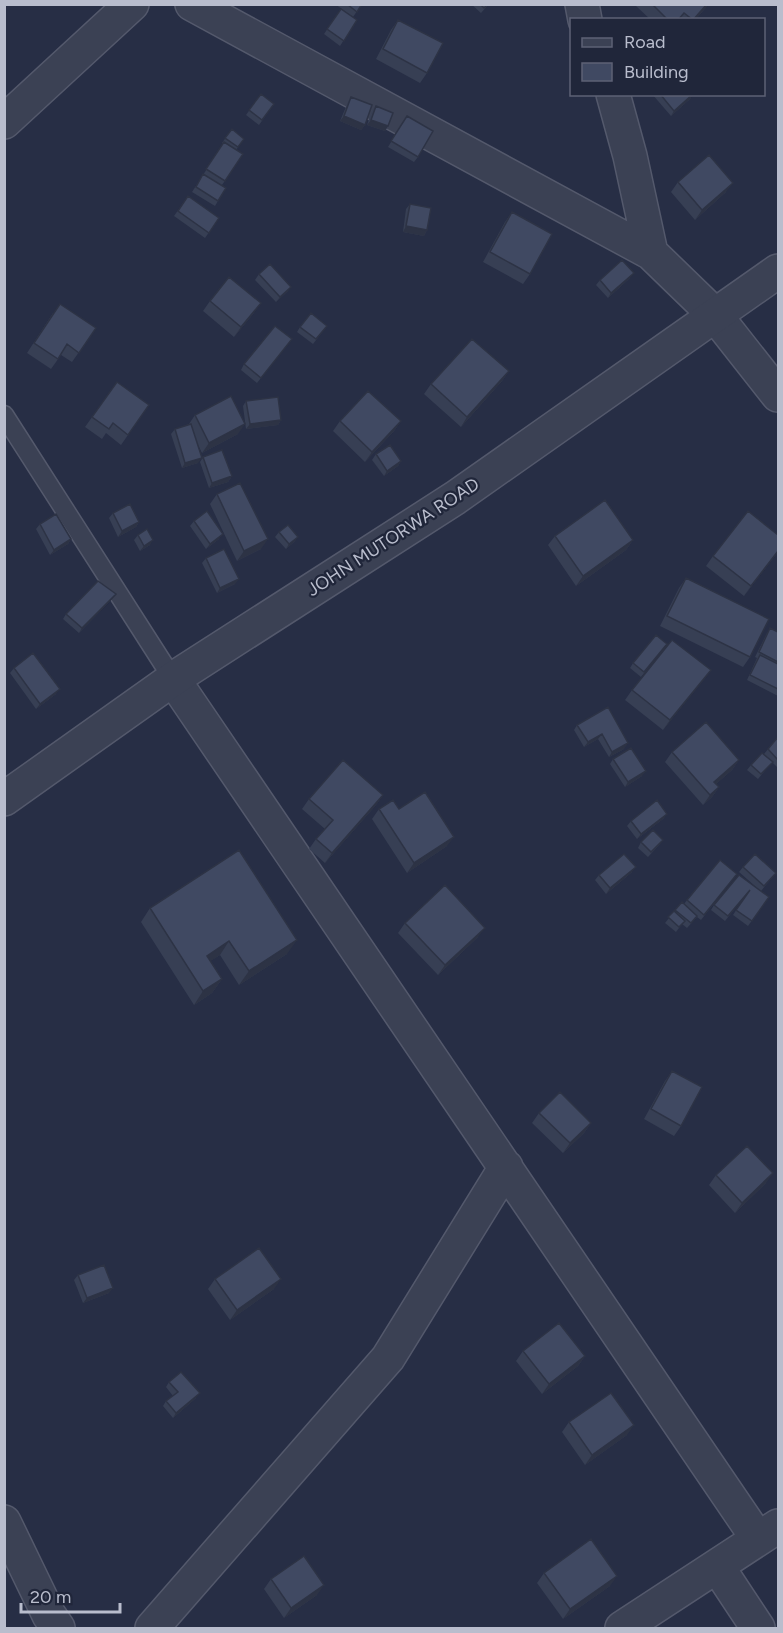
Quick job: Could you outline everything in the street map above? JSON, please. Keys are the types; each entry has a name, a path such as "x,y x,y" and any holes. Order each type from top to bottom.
{"street":[{"path":"4,122 132,4"},
{"path":"192,4 651,253 715,315 778,394"},
{"path":"614,96 630,156 651,253"},
{"name":"JOHN MUTORWA ROAD","path":"4,799 173,679 455,498 778,272"},
{"path":"173,679 506,1167 768,1532 622,1629"},
{"path":"152,1629 388,1358 506,1167"},
{"path":"4,1522 58,1629"},
{"path":"717,1566 758,1629"}],"lane":[{"path":"4,416 173,679"}],"building":[{"path":"347,4 362,4 357,12"},
{"path":"652,4 707,4 695,18 690,18 684,13 680,18 666,18"},
{"path":"341,9 357,20 344,41 327,29"},
{"path":"398,20 443,43 427,73 383,49"},
{"path":"261,94 274,104 262,120 249,110"},
{"path":"662,96 691,96 674,111"},
{"path":"351,97 372,105 365,125 344,116"},
{"path":"376,106 393,113 388,126 371,120"},
{"path":"407,116 433,131 418,157 391,141"},
{"path":"232,129 244,139 238,147 225,138"},
{"path":"224,142 243,154 225,181 206,169"},
{"path":"709,155 733,183 702,210 678,182"},
{"path":"203,174 226,188 218,201 196,187"},
{"path":"188,196 219,218 209,233 178,211"},
{"path":"410,204 431,208 427,230 406,226"},
{"path":"512,212 552,234 530,274 490,252"},
{"path":"622,260 634,273 611,293 600,280"},
{"path":"270,264 291,287 280,297 259,274"},
{"path":"229,277 261,303 241,327 210,301"},
{"path":"60,304 96,328 79,353 67,344 58,359 34,343"},
{"path":"311,313 327,326 316,339 300,327"},
{"path":"275,326 292,339 261,378 244,364"},
{"path":"472,339 509,371 467,417 431,384"},
{"path":"117,382 149,405 128,435 113,423 109,429 92,417"},
{"path":"368,391 401,421 372,452 340,421"},
{"path":"231,396 245,424 209,443 195,415"},
{"path":"278,397 281,420 250,424 246,401"},
{"path":"191,424 202,458 185,463 175,429"},
{"path":"390,445 401,461 387,471 376,454"},
{"path":"222,450 232,476 212,483 203,457"},
{"path":"240,483 268,539 244,551 217,494"},
{"path":"605,500 633,540 583,576 555,536"},
{"path":"130,504 139,522 122,531 113,513"},
{"path":"207,511 223,534 210,544 194,521"},
{"path":"748,511 778,535 778,551 751,586 713,556"},
{"path":"56,514 71,539 54,550 40,524"},
{"path":"288,525 298,537 289,544 279,532"},
{"path":"147,529 153,540 144,546 138,535"},
{"path":"224,549 239,579 220,588 206,558"},
{"path":"686,578 769,619 750,657 667,616"},
{"path":"98,581 116,594 82,628 66,614"},
{"path":"770,628 778,632 778,662 759,652"},
{"path":"656,635 667,644 644,672 633,663"},
{"path":"672,640 711,670 670,720 632,690"},
{"path":"33,653 60,689 40,704 14,668"},
{"path":"760,655 778,664 778,689 750,675"},
{"path":"608,707 628,743 612,752 602,734 588,742 577,725"},
{"path":"706,722 739,760 714,782 719,787 710,795 672,752"},
{"path":"778,737 778,760 768,749"},
{"path":"631,748 646,771 628,782 613,759"},
{"path":"762,753 773,762 761,774 751,765"},
{"path":"343,760 383,795 332,853 316,839 333,820 309,799"},
{"path":"425,792 454,837 414,863 379,809 393,800 399,809"},
{"path":"657,800 667,814 641,834 631,821"},
{"path":"653,830 663,840 651,852 641,842"},
{"path":"239,850 297,940 249,971 229,941 207,956 222,979 203,991 150,908"},
{"path":"624,854 636,867 610,888 599,875"},
{"path":"755,854 776,873 764,886 743,867"},
{"path":"720,860 737,874 704,915 687,900"},
{"path":"739,875 769,897 752,921 736,910 750,890 728,916 714,905"},
{"path":"445,885 485,928 445,965 405,923"},
{"path":"682,902 697,916 691,923 675,910"},
{"path":"674,911 685,921 679,927 668,917"},
{"path":"672,1071 702,1087 681,1126 651,1109"},
{"path":"560,1092 591,1123 570,1143 539,1113"},
{"path":"747,1146 773,1173 742,1203 716,1175"},
{"path":"259,1248 281,1279 237,1310 215,1279"},
{"path":"104,1265 113,1288 87,1298 78,1275"},
{"path":"559,1323 585,1356 549,1384 523,1351"},
{"path":"181,1372 200,1393 176,1413 166,1401 178,1392 169,1382"},
{"path":"611,1393 634,1425 592,1455 569,1422"},
{"path":"591,1539 617,1576 570,1609 544,1573"},
{"path":"304,1556 324,1585 291,1608 271,1579"}]}
